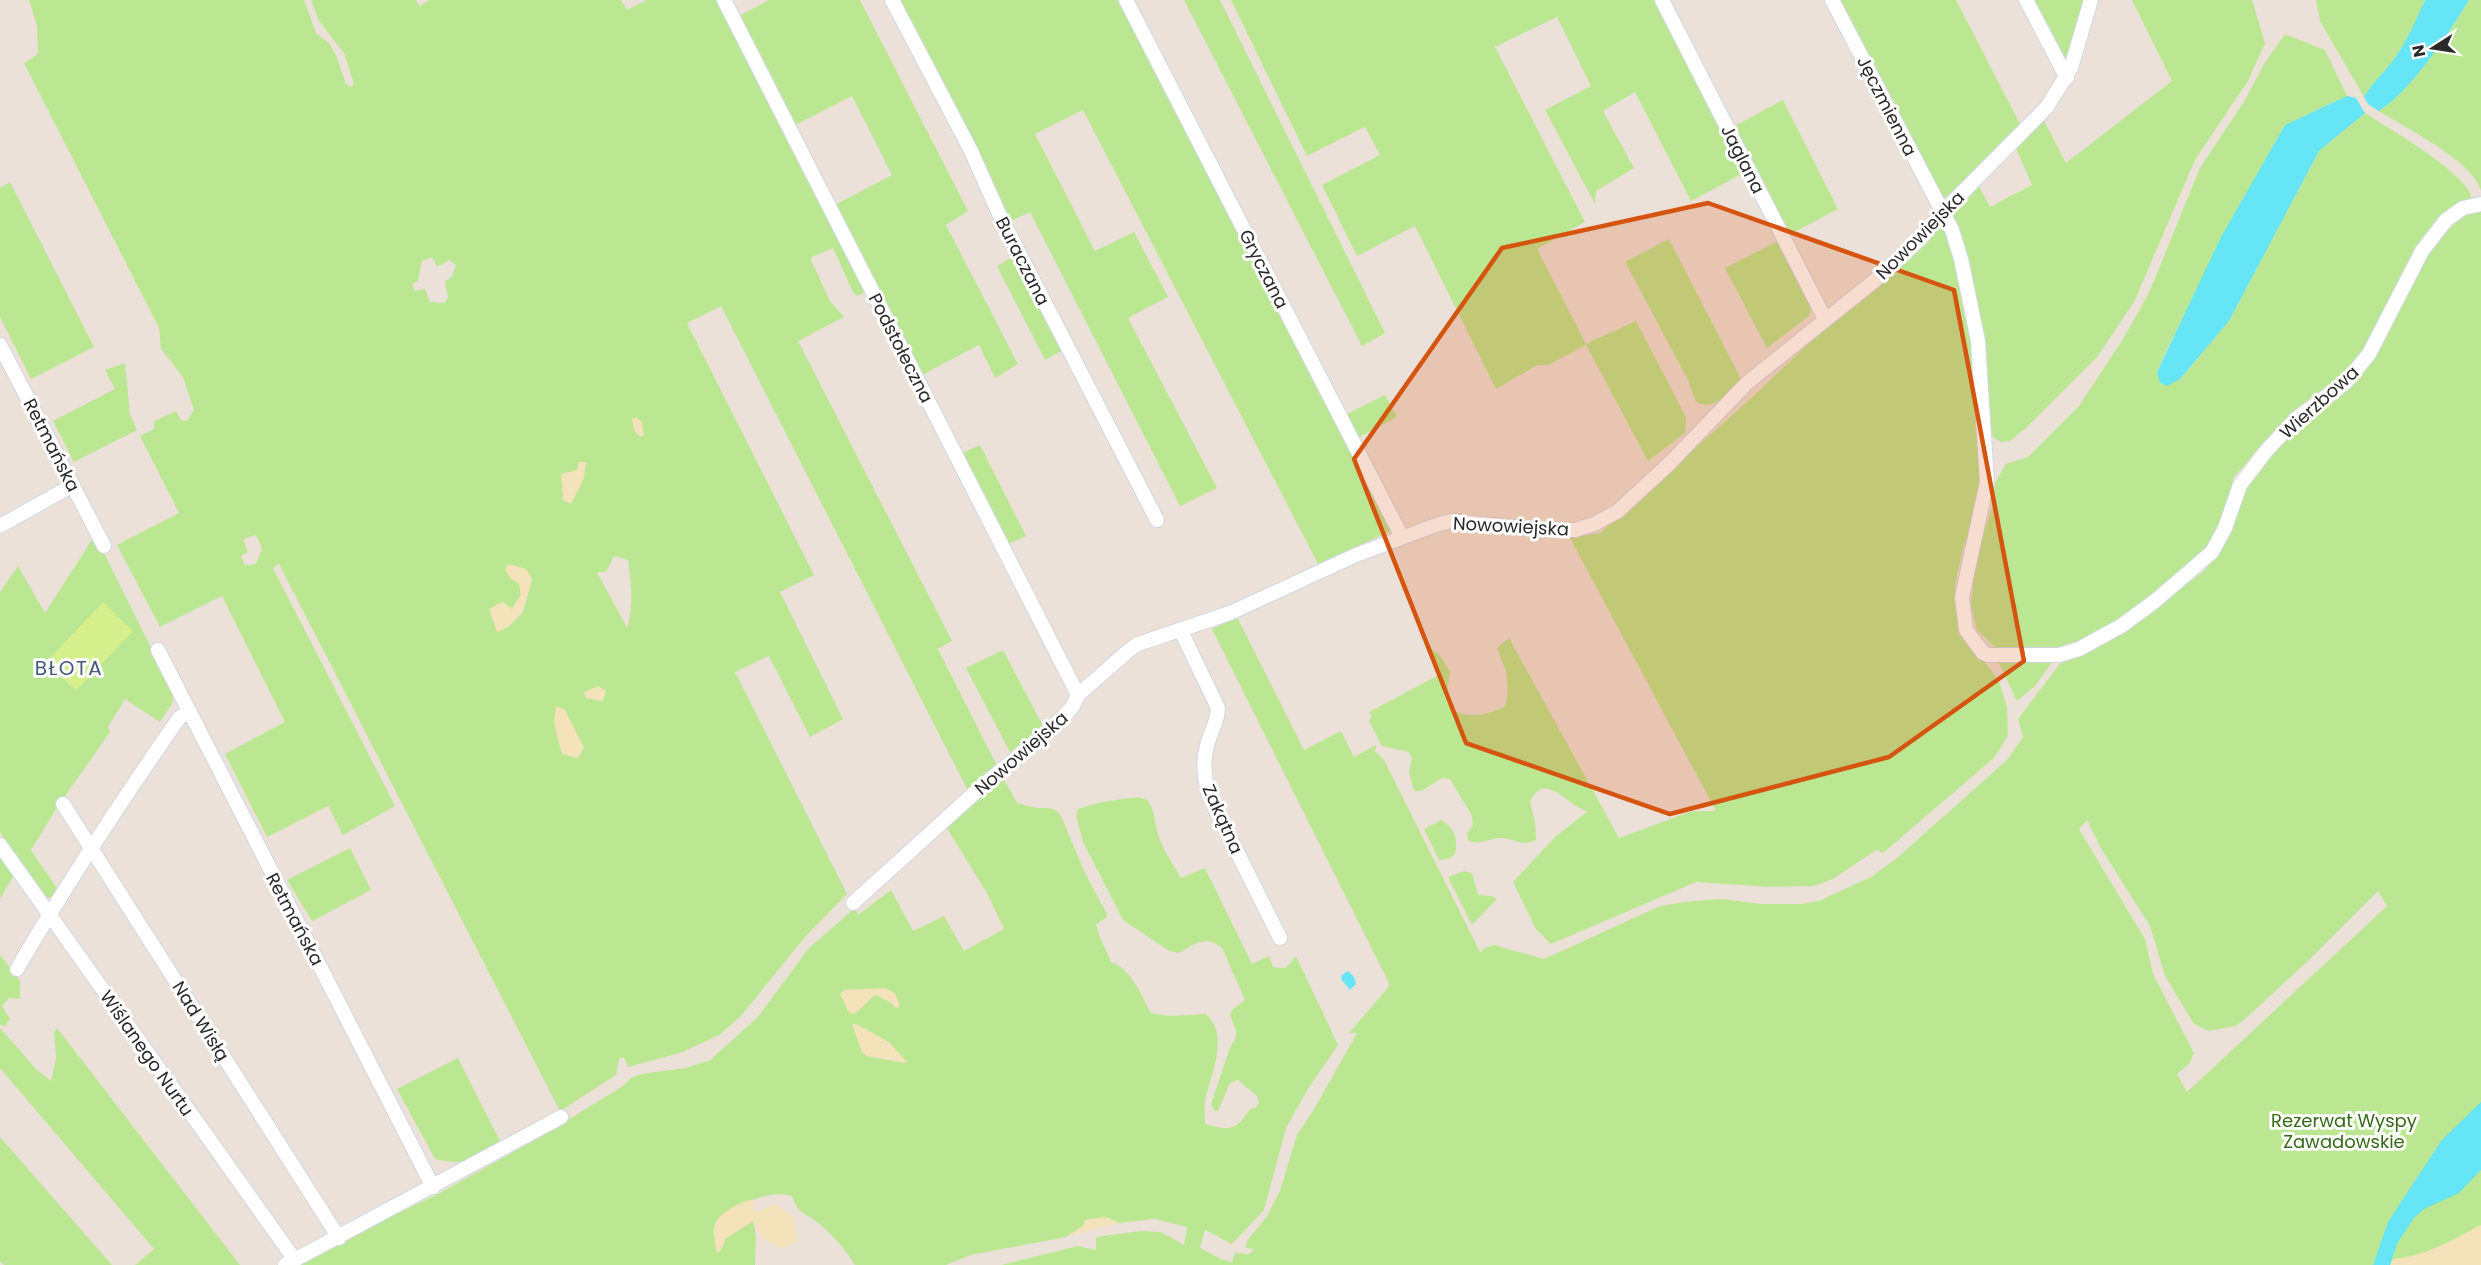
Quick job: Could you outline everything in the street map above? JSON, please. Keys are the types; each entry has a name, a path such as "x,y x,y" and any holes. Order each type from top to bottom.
{"street":[{"name":"Podstołeczna","path":"724,0 1078,695"},
{"name":"Buraczana","path":"892,0 1157,520"},
{"name":"Gryczana","path":"1126,0 1402,537"},
{"name":"Jaglana","path":"1662,0 1825,319"},
{"name":"Jęczmienna","path":"1832,0 1952,230 1961,259 1978,341 1988,482 1962,597 1966,630 1983,653 1989,655"},
{"path":"2026,0 2067,78"},
{"name":"Nowowiejska","path":"853,903 980,788 1058,723 1073,706 1078,695 1138,644 1236,611 1346,559 1451,521 1544,530 1575,530 1594,524 1618,511 1670,463 1748,382 1872,282 1920,239 1942,213 2026,130 2047,107 2067,78 2091,0"},
{"name":"Wierzbowa","path":"1989,655 2059,655 2079,649 2121,626 2155,601 2212,552 2225,528 2240,485 2266,451 2297,418 2346,382 2369,354 2422,251 2446,220 2463,208 2481,204"},
{"name":"Retmańska","path":"0,345 6,372 73,485 105,546"},
{"path":"0,526 73,485"},
{"name":"Zakątna","path":"1181,631 1218,708 1216,721 1203,756 1204,778 1210,798 1280,938"},
{"name":"Retmańska","path":"158,650 433,1187"},
{"path":"17,969 91,847 179,718 189,712"},
{"name":"Nad Wisłą","path":"63,804 339,1238"},
{"name":"Wiślanego Nurtu","path":"0,845 290,1262"},
{"path":"290,1262 339,1238 561,1117"}],"highlighted area":[{"path":"1708,203 1954,290 2024,661 1889,757 1670,814 1466,743 1354,459 1502,248"}],"green space":[{"path":"29,0 304,0 316,33 329,43 336,55 346,84 351,87 354,84 344,53 319,21 311,0 416,0 419,6 430,0 621,0 627,10 647,0 716,0 866,292 857,296 853,292 833,248 812,257 811,260 830,301 844,317 798,341 952,641 938,649 996,764 967,789 721,306 687,323 814,575 780,592 843,719 810,737 769,656 735,672 847,894 805,937 741,1016 719,1035 683,1052 628,1067 624,1057 619,1059 616,1075 560,1111 279,564 273,568 395,806 343,835 328,806 267,837 225,754 285,722 222,596 160,627 117,545 179,513 140,436 154,429 154,421 176,411 181,420 187,421 194,410 183,377 161,349 159,328 24,63 38,54 37,26","holes":["432,257 437,267 449,260 456,265 452,276 445,282 448,298 444,303 430,302 425,289 415,291 412,284 418,281 422,261","256,535 262,549 256,564 245,565 241,556 248,552 243,539","614,556 628,560 631,603 627,628 597,572 606,572","532,579 523,612 506,629 512,609 521,595 520,584"]},
{"path":"769,0 860,0 968,211 946,225 1018,364 995,378 979,345 922,375 835,205 892,175 852,96 795,125 739,16"},
{"path":"895,0 1121,0 1393,530 1318,564 1083,110 1035,134 1095,251 1134,232 1168,297 1128,318 1217,488 1180,506 1030,212 1009,222"},
{"path":"1184,0 1220,0 1385,333 1362,346"},
{"path":"1231,0 1658,0 1746,172 1691,201 1635,92 1603,111 1634,168 1596,191 1595,204 1545,110 1591,86 1557,17 1495,47 1585,222 1537,249 1586,344 1636,321 1686,417 1685,433 1648,461 1586,345 1548,365 1537,365 1496,389 1415,226 1357,256 1322,185 1380,155 1365,127 1307,156"},
{"path":"1838,0 1956,0 2022,128 1941,201"},
{"path":"2029,0 2085,0 2066,71"},
{"path":"2132,0 2252,0 2265,43 2248,81 2195,160 2135,300 2097,357 2027,427 2010,441 2001,442 1993,437 1989,421 1949,212 1978,184 1990,207 2032,185 2015,146 2043,119 2066,163 2172,81"},
{"path":"2316,0 2425,0 2401,48 2364,97 2320,21"},
{"path":"2469,0 2481,0 2481,190 2475,178 2451,156 2379,111 2416,76"},
{"path":"2285,34 2325,50 2347,96 2285,125 2239,208 2166,351 2157,372 2160,383 2180,379 2229,321 2319,151 2365,113 2443,165 2467,188 2472,199 2452,207 2437,222 2371,339 2353,365 2327,391 2301,408 2234,477 2223,519 2207,548 2138,608 2064,651 1997,649 1977,630 1971,605 1977,551 1994,503 1995,483 2006,464 2028,457 2079,406 2123,339 2149,293 2200,168"},
{"path":"1783,100 1838,209 1787,236 1731,128"},
{"path":"10,182 94,347 31,379 0,317 0,188"},
{"name":"Rezerwat Wyspy Zawadowskie","path":"2481,210 2481,1265 1001,1265 1078,1246 1096,1250 1096,1237 1140,1231 1161,1232 1184,1245 1187,1227 1154,1219 1119,1223 1106,1217 1086,1220 1083,1226 1066,1237 971,1255 946,1265 855,1265 828,1232 799,1210 792,1196 774,1194 755,1199 721,1216 722,1248 725,1239 753,1221 756,1236 755,1265 291,1265 438,1194 535,1140 623,1086 631,1078 641,1074 686,1068 710,1060 758,1017 809,948 855,908 858,915 891,890 913,931 944,916 964,951 1004,929 987,893 946,827 1004,779 1017,803 1055,810 1061,816 1085,873 1107,914 1106,918 1096,924 1111,962 1130,977 1151,1013 1170,1016 1206,1014 1213,1023 1218,1044 1205,1100 1205,1124 1221,1128 1232,1127 1259,1103 1257,1096 1238,1080 1230,1083 1218,1111 1215,1111 1211,1104 1229,1050 1236,1037 1236,1030 1230,1015 1232,1010 1245,1000 1222,948 1216,944 1206,941 1180,953 1169,951 1123,920 1083,842 1076,816 1078,809 1124,799 1147,800 1152,809 1160,840 1181,878 1205,868 1252,964 1269,956 1273,967 1286,968 1296,956 1338,1045 1309,1087 1286,1128 1264,1210 1232,1244 1205,1230 1200,1248 1232,1262 1235,1253 1249,1254 1254,1249 1246,1248 1247,1241 1267,1216 1280,1191 1297,1135 1357,1033 1349,1033 1390,985 1212,629 1237,617 1304,750 1341,731 1354,757 1376,745 1375,751 1384,760 1480,952 1494,945 1544,959 1660,906 1685,902 1721,899 1762,904 1801,904 1819,901 1871,877 1897,858 2007,760 2023,737 2018,719 2064,658 2074,659 2093,648 2159,606 2205,570 2223,545 2238,513 2247,486 2263,463 2308,418 2338,399 2352,385 2429,251 2463,215","holes":["2087,820 2102,850 2150,926 2165,976 2194,1024 2209,1031 2236,1026 2245,1019 2310,959 2378,891 2387,906 2187,1092 2177,1074 2189,1064 2194,1053 2153,974 2145,939 2079,829","859,1041 905,1063 867,1056 862,1052"]},
{"path":"1942,222 1953,241 1974,347 1982,494 1962,552 1955,586 1959,629 1999,681 2007,707 2008,735 1995,757 1883,853 1876,850 1833,879 1814,886 1770,887 1696,882 1551,944 1536,929 1513,882 1555,837 1588,811 1550,789 1543,789 1536,793 1530,802 1535,822 1536,840 1523,843 1498,838 1472,842 1468,840 1467,833 1473,825 1472,816 1450,779 1442,778 1421,791 1414,791 1409,772 1412,758 1409,752 1382,746 1369,721 1372,716 1369,712 1439,675 1426,648 1439,654 1450,671 1447,693 1454,711 1474,715 1505,706 1508,693 1506,671 1497,648 1509,638 1619,838 1692,811 1716,811 1570,538 1600,533 1748,401 1825,328 1872,292"},
{"path":"1669,239 1741,379 1715,403 1696,402 1687,378 1625,262"},
{"path":"1780,240 1812,305 1809,316 1767,348 1725,268"},
{"path":"1017,255 1065,349 1045,360 997,266"},
{"path":"125,363 130,415 137,430 74,462 53,421 115,389 105,370"},
{"path":"1385,395 1397,417 1356,439 1343,416"},
{"path":"980,445 1026,536 1008,544 960,454"},
{"path":"93,538 98,548 101,547 172,690 173,702 160,722 125,699 108,727 110,732 58,806 31,850 59,891 54,897 46,898 0,832 0,592 18,566 45,613"},
{"path":"103,602 133,631 76,691 46,662"},
{"path":"1003,650 1043,726 1026,746 1011,754 966,668"},
{"path":"2055,658 2035,686 2017,701 1997,659"},
{"path":"1441,820 1452,830 1456,839 1456,849 1455,854 1449,859 1439,860 1424,829"},
{"path":"350,848 371,890 312,921 287,880"},
{"path":"0,856 14,875 0,899"},
{"path":"1464,871 1472,873 1478,895 1497,899 1472,925 1448,877"},
{"path":"0,955 20,981 20,999 9,998 2,1006 10,1019 5,1027 0,1024"},
{"path":"0,1028 37,1070 51,1081 56,1058 54,1033 57,1028 240,1265 135,1265 154,1249 0,1068"},
{"path":"458,1058 500,1145 469,1160 454,1162 435,1159 397,1089"},
{"path":"0,1137 112,1265 4,1265 0,1261"}],"sand":[{"path":"636,417 642,422 644,435 640,437 634,430 632,419"},
{"path":"579,462 586,462 584,478 571,504 563,500 561,474 577,470"},
{"path":"508,564 526,569 532,579 525,603 517,618 497,632 489,609 503,602 512,609 521,595 519,584 512,580 505,570"},
{"path":"598,686 606,691 603,701 586,698 584,692"},
{"path":"556,706 565,710 584,748 578,758 562,754 554,723"},
{"path":"885,988 895,993 900,1006 896,1008 876,995 852,1014 848,1011 840,994 844,990"},
{"path":"852,1024 889,1042 907,1062 867,1056 862,1052"},
{"path":"754,1199 754,1213 774,1204 793,1216 797,1232 795,1243 781,1248 763,1239 753,1221 725,1239 717,1254 714,1233 718,1219 735,1206"},
{"path":"1106,1217 1119,1223 1066,1237 1083,1226 1086,1220"},
{"path":"2481,1225 2481,1265 2390,1265 2393,1259 2428,1251"}],"water":[{"path":"2425,0 2469,0 2417,75 2379,111 2368,104 2364,97 2401,48"},
{"path":"2347,96 2356,98 2365,113 2319,151 2229,321 2180,379 2167,386 2160,383 2157,372 2221,237 2285,125"},
{"path":"1348,971 1354,977 1356,984 1350,990 1341,979 1342,975"},
{"path":"2481,1102 2481,1170 2459,1193 2424,1209 2414,1218 2397,1244 2390,1265 2373,1265 2388,1222 2441,1141"}],"district":[{"name":"BŁOTA","path":"69,668"}]}
